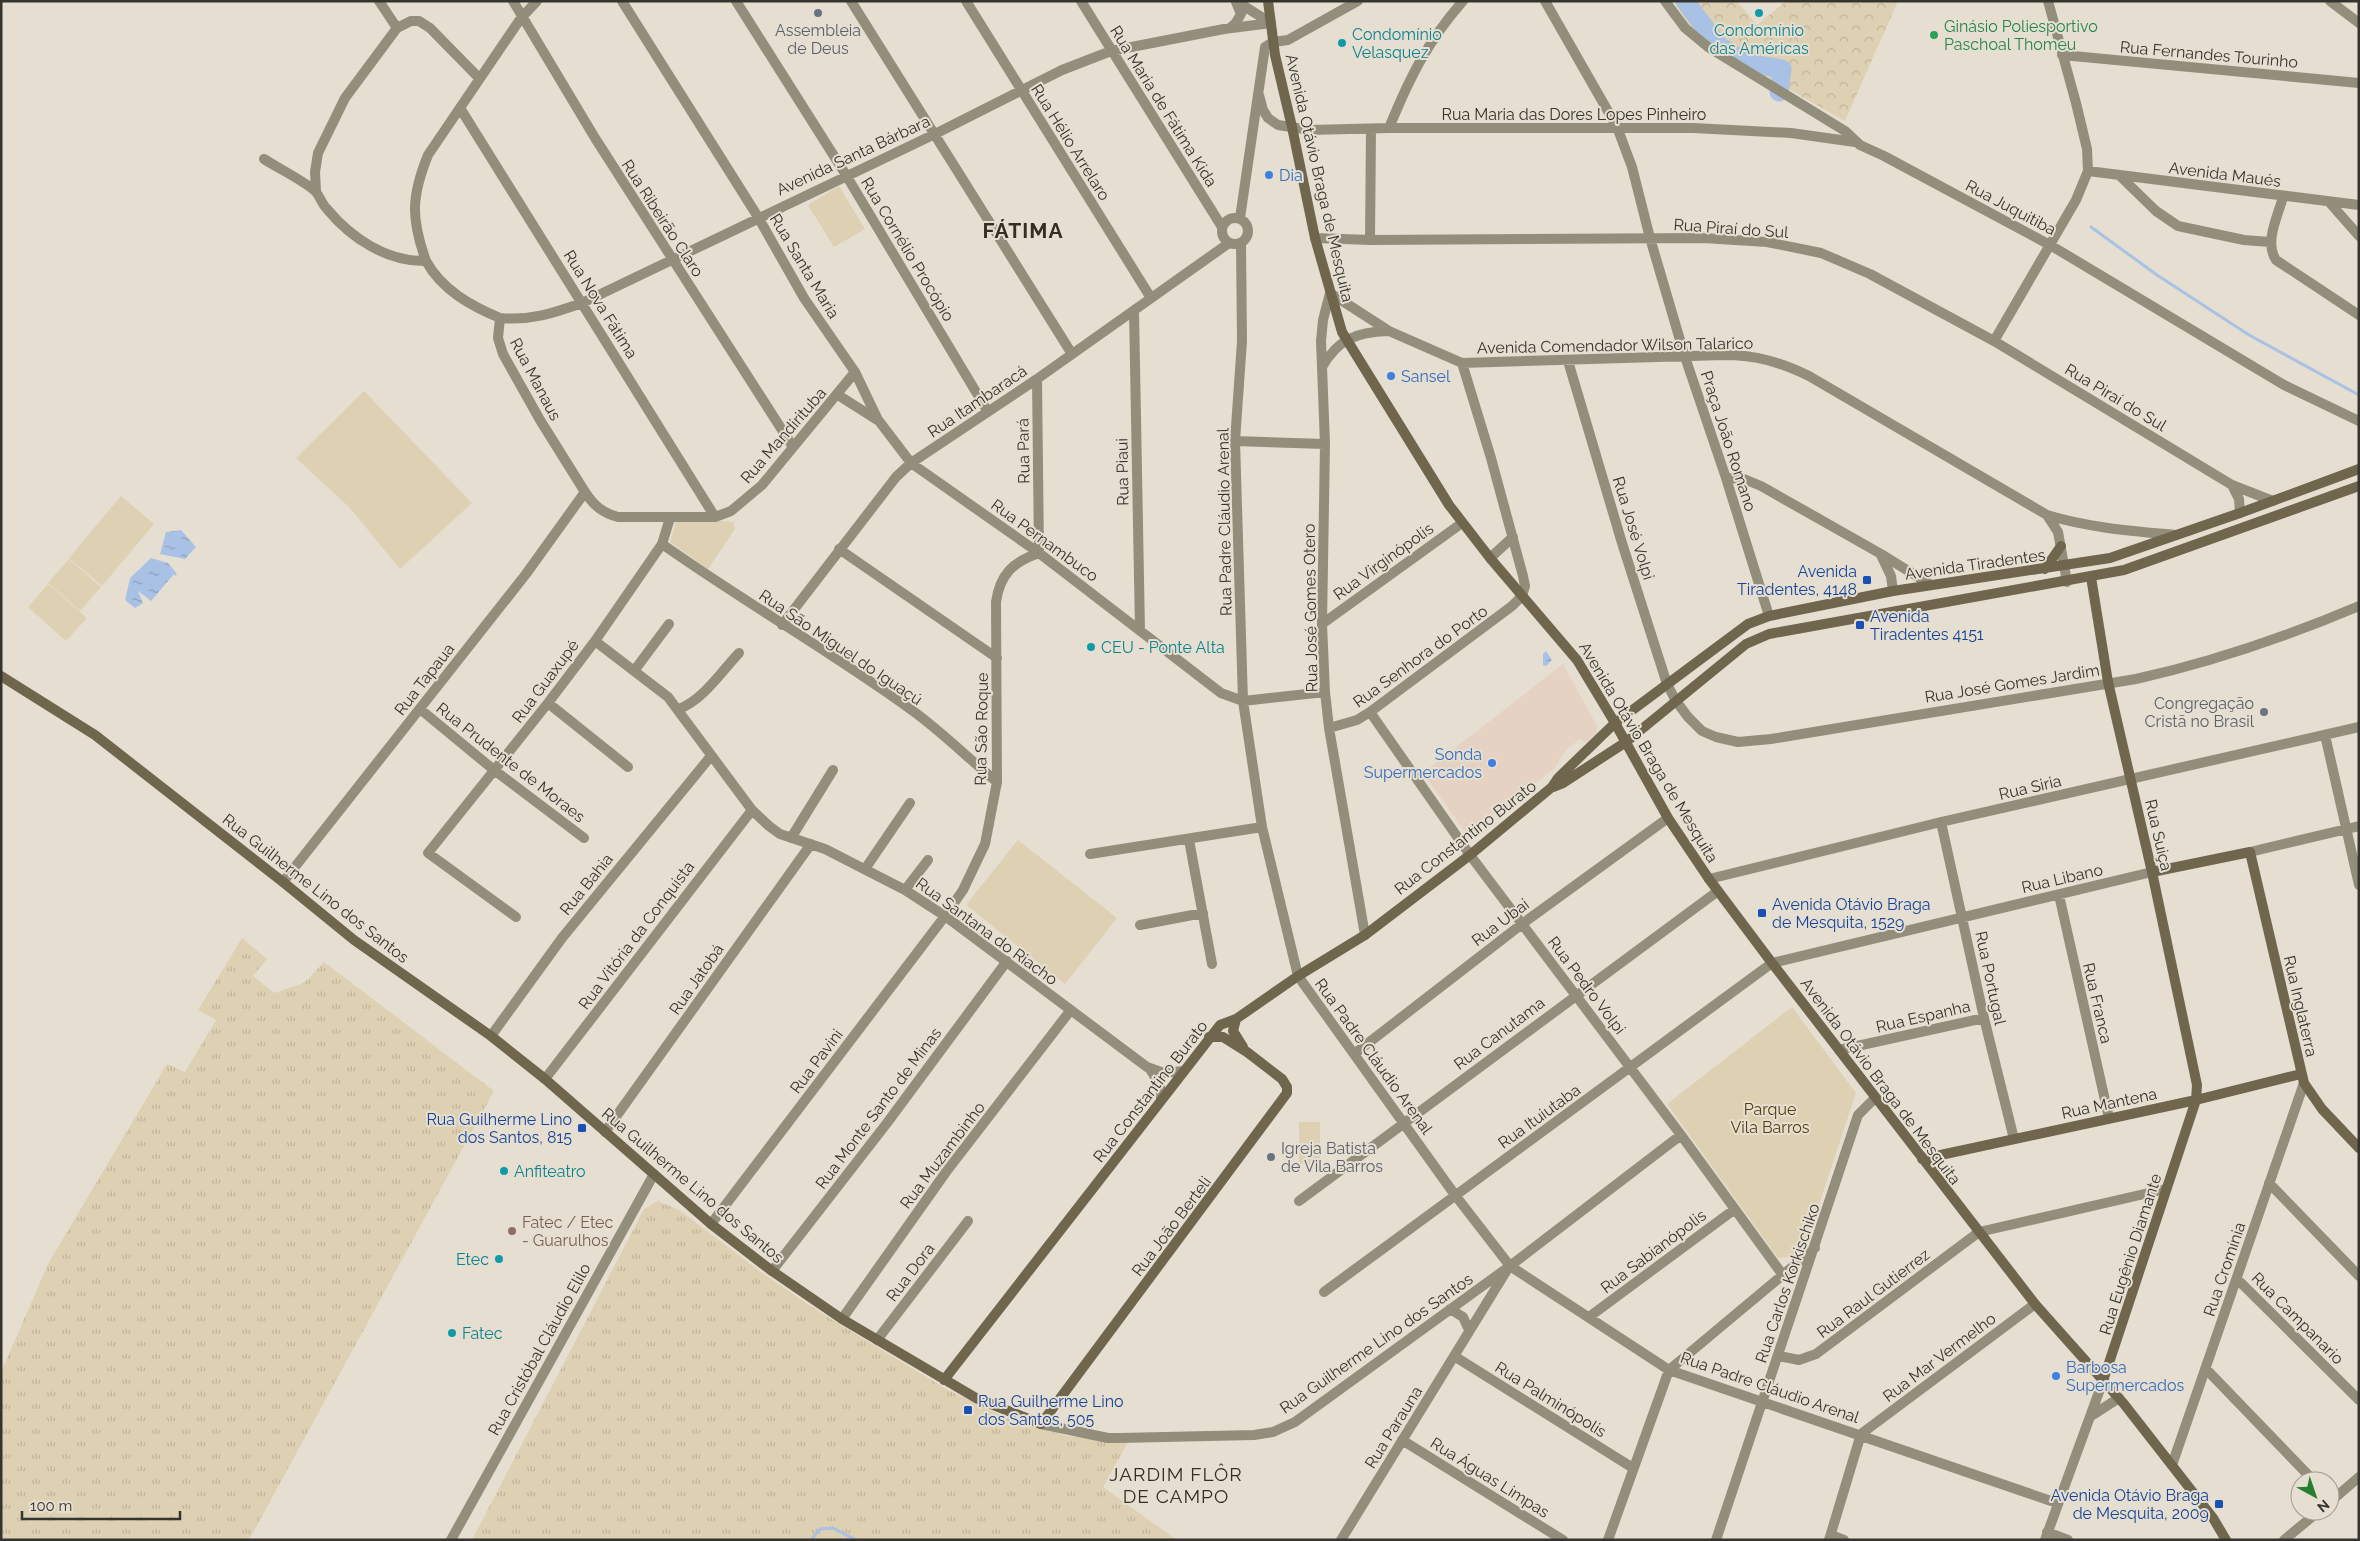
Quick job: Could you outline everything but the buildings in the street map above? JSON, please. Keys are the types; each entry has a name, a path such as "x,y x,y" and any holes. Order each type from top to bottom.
{"street":[{"path":"379,1 397,28"},
{"name":"Rua Ribeirão Claro","path":"513,1 521,18 595,138 793,447"},
{"path":"500,318 466,302 438,277 426,261 415,216 414,196 428,155 521,18 537,1"},
{"name":"Rua Santa Maria","path":"622,1 758,217 804,298 855,372 879,421"},
{"name":"Rua Cornélio Procópio","path":"736,1 846,175 988,412"},
{"path":"851,1 1072,354"},
{"name":"Rua Hélio Arrelaro","path":"966,1 1151,298"},
{"name":"Rua Maria de Fátima Kida","path":"1081,1 1222,227"},
{"name":"Avenida Otávio Braga de Mesquita","path":"1268,1 1273,42 1315,238 1330,293 1347,341 1462,523 1522,596 1565,644 1615,723 1668,818 1718,891 1978,1232 2035,1304 2119,1398 2213,1518 2226,1540"},
{"path":"1240,218 1265,47 1273,42 1288,40 1358,1"},
{"path":"1389,128 1412,74 1421,58 1431,41 1463,1"},
{"name":"Praça João Romano","path":"1545,1 1617,127 1632,167 1650,238 1685,357 1726,478 1769,616"},
{"name":"Rua Juquitiba","path":"1665,1 1694,37 1734,64 1845,131 1855,142 2050,245 2284,385 2359,421"},
{"path":"1994,341 2076,200 2088,171 2086,149 2048,1"},
{"path":"1236,2 1271,23"},
{"path":"1224,29 1239,20 1241,14 1236,2"},
{"path":"2331,2 2359,23"},
{"path":"426,261 397,258 367,244 337,220 325,207 316,191 315,172 318,152 346,98 397,28 411,21 425,24 479,78"},
{"name":"Avenida Santa Bárbara","path":"500,318 533,318 582,303 672,258 935,134 1062,70 1111,51 1224,29 1271,23"},
{"name":"Rua Fernandes Tourinho","path":"2062,55 2357,82"},
{"path":"1259,95 1263,110 1268,118 1278,125 1292,127"},
{"name":"Rua Nova Fátima","path":"460,108 715,517"},
{"name":"Rua Maria das Dores Lopes Pinheiro","path":"1292,127 1310,130 1617,127 1791,133 1855,142"},
{"path":"1370,240 1371,129"},
{"path":"264,159 316,191"},
{"name":"Avenida Maués","path":"2088,171 2330,203 2359,205"},
{"path":"2120,176 2156,211 2178,226 2244,240 2270,242"},
{"path":"2283,197 2270,242 2272,254 2276,260 2359,315"},
{"path":"2330,203 2359,236"},
{"path":"1240,218 1247,225 1248,232 1241,243 1229,243 1222,236 1222,227 1227,220 1240,218"},
{"name":"Rua Piraí do Sul","path":"1315,238 1370,240 1650,238 1767,242 1821,253 1870,274 1994,341 2232,485 2273,501"},
{"name":"Rua Itambaracá","path":"782,625 896,477 911,463 1036,379 1229,243"},
{"name":"Rua Padre Cláudio Arenal","path":"1241,243 1242,341 1235,441 1242,701 1262,827 1298,976 1455,1195 1510,1266 1669,1370 1763,1403 1861,1434 2057,1503"},
{"name":"Avenida Comendador Wilson Talarico","path":"1330,293 1389,331 1462,363 1743,355 1766,358 1786,364 1925,442 2047,514 2070,522 2119,531 2176,535"},
{"name":"Rua José Gomes Otero","path":"1330,293 1323,320 1321,367 1324,444 1322,624 1325,692 1329,728 1365,935"},
{"name":"Rua Piaui","path":"1134,311 1140,631"},
{"name":"Rua Manaus","path":"500,318 498,338 503,354 540,420 591,501 605,513 618,517 670,518"},
{"name":"Avenida Comendador Wilson Talarico","path":"1347,341 1358,334 1389,331"},
{"path":"1321,367 1331,350 1347,341"},
{"name":"Rua José Volpi","path":"1568,361 1666,684 1676,701"},
{"path":"1462,363 1513,537 1524,586 1522,596"},
{"name":"Rua Mandirituba","path":"670,518 715,517 731,511 745,501 762,485 855,372"},
{"name":"Rua Pará","path":"1036,379 1040,553"},
{"name":"Rua Pernambuco","path":"838,395 879,421 911,463 1040,553 1208,685 1221,693 1242,701"},
{"path":"1235,441 1324,444"},
{"name":"Avenida Tiradentes","path":"1615,723 1748,624 1769,616 1893,591 2110,558 2359,469"},
{"path":"1726,478 1744,479 1761,486 1881,554 1931,585"},
{"path":"2232,485 2239,500 2240,513"},
{"name":"Avenida Tiradentes","path":"1626,742 1746,644 1769,634 2067,582 2124,570 2359,486"},
{"name":"Rua Tapaua","path":"283,882 526,574 585,492"},
{"path":"2047,514 2058,532 2067,582"},
{"name":"Rua Guaxupé","path":"516,917 428,853 548,703 594,641 662,544 670,518"},
{"name":"Rua Virginópolis","path":"1322,624 1462,523"},
{"path":"1490,558 1513,537"},
{"name":"Rua São Miguel do Iguaçú","path":"662,544 782,625 844,663 916,713 997,782"},
{"path":"2045,569 2061,546"},
{"path":"839,550 997,658"},
{"name":"Rua São Roque","path":"944,916 962,890 985,844 997,782 996,602 998,587 1004,577 1018,563 1040,553"},
{"path":"1881,554 1891,576 1893,591"},
{"name":"Rua Suiça","path":"2091,577 2108,682 2196,1075 2196,1100"},
{"name":"Rua Senhora do Porto","path":"1329,728 1357,720 1370,712 1512,606 1522,596"},
{"name":"Rua José Gomes Jardim","path":"1676,701 1702,731 1716,737 1738,742 1771,739 2108,682 2136,679 2242,649 2359,606"},
{"path":"634,671 669,624"},
{"name":"Rua Santana do Riacho","path":"594,641 658,688 679,709 711,756 752,810 780,834 811,844 865,869 905,890 944,916 1147,1067 1158,1080 1161,1100"},
{"path":"679,709 687,706 701,695 739,653"},
{"name":"Rua Guilherme Lino dos Santos","path":"1,676 95,735 354,940 491,1036 545,1079 711,1224 772,1272 842,1319 944,1380 976,1398 1041,1424 1108,1438 1254,1435 1273,1432 1295,1422 1510,1266 1682,1135"},
{"path":"1242,701 1325,692"},
{"path":"548,703 628,767"},
{"name":"Rua Prudente de Moraes","path":"420,709 494,770 584,838"},
{"name":"Rua Pedro Volpi","path":"1370,712 1470,855 1682,1135 1782,1274"},
{"name":"Rua Constantino Burato","path":"944,1380 1208,1037 1220,1025 1236,1020 1298,976 1365,935 1470,855 1552,787 1558,778 1615,723"},
{"name":"Rua Siria","path":"1709,878 1941,822 2359,727"},
{"path":"2325,735 2359,885"},
{"name":"Rua Constantino Burato","path":"1552,787 1563,783 1626,742"},
{"name":"Rua Bahia","path":"491,1036 562,938 711,756"},
{"path":"791,838 833,770"},
{"path":"865,869 910,803"},
{"name":"Rua Vitória da Conquista","path":"545,1079 752,810"},
{"name":"Rua Ubai","path":"1354,1054 1522,924 1668,818"},
{"name":"Rua Portugal","path":"1941,822 1984,1018 2014,1139"},
{"name":"Rua Libano","path":"1772,963 1962,916 2359,826"},
{"path":"1090,854 1189,840 1262,827"},
{"path":"1189,840 1212,964"},
{"name":"Rua Jatobá","path":"605,1132 811,844"},
{"name":"Rua Inglaterra","path":"2250,852 2302,1078 2322,1109 2359,1148"},
{"path":"905,890 928,860"},
{"name":"Rua Canutama","path":"1299,1202 1718,891"},
{"name":"Rua Franca","path":"2059,894 2109,1118"},
{"path":"1140,925 1203,914"},
{"name":"Rua Pavini","path":"711,1224 944,916"},
{"name":"Rua Monte Santo de Minas","path":"772,1272 887,1123 1007,961"},
{"name":"Rua Ituiutaba","path":"1324,1292 1772,963"},
{"name":"Rua Muzambinho","path":"842,1319 946,1172 1070,1011"},
{"name":"Rua Espanha","path":"1839,1050 1984,1018"},
{"name":"Rua João Berteli","path":"1236,1020 1233,1031 1247,1052"},
{"name":"Rua João Berteli","path":"1041,1424 1283,1101 1288,1090 1282,1079 1247,1052 1224,1037 1208,1037"},
{"name":"Rua Santana do Riacho","path":"1147,1067 1164,1073 1183,1071"},
{"name":"Rua Mantena","path":"1922,1159 2302,1078"},
{"name":"Rua Cromínia","path":"2172,1465 2269,1183 2302,1078"},
{"name":"Rua Carlos Korkischiko","path":"1716,1540 1858,1115 1875,1098"},
{"name":"Rua Eugênio Diamante","path":"2046,1536 2104,1381 2196,1100"},
{"name":"Rua Cristóbal Cláudio Elilo","path":"451,1540 654,1174"},
{"path":"2269,1183 2359,1276"},
{"path":"1978,1232 2166,1189"},
{"name":"Rua Sabianópolis","path":"1589,1317 1735,1208"},
{"name":"Rua Dora","path":"877,1340 968,1221"},
{"name":"Rua Raul Gutierrez","path":"1778,1356 1799,1360 1816,1354 1978,1232"},
{"path":"1608,1540 1669,1370 1815,1248"},
{"name":"Rua Parauna","path":"1341,1540 1510,1266"},
{"name":"Rua Campanario","path":"2237,1278 2359,1400"},
{"name":"Rua Mar Vermelho","path":"1861,1434 2035,1304"},
{"path":"1450,1309 1463,1317 1469,1330"},
{"name":"Rua Palminópolis","path":"1454,1356 1633,1468"},
{"path":"2206,1369 2304,1471"},
{"path":"2091,1416 2119,1398"},
{"path":"1844,1540 1830,1538 1861,1434"},
{"name":"Rua Águas Limpas","path":"1402,1440 1563,1540"},
{"path":"2340,1493 2359,1477"},
{"path":"2284,1540 2307,1521"},
{"path":"2046,1536 2068,1540"}],"shaded area":[{"path":"1563,664 1597,726 1596,733 1586,743 1580,739 1566,750 1554,769 1469,833 1464,831 1423,773"}],"green space":[{"path":"1674,1 1737,1 1757,25 1786,1 1898,1 1845,121 1695,36"},
{"path":"839,186 865,229 834,247 808,205"},
{"path":"364,391 472,503 400,569 350,508 296,458"},
{"path":"121,496 154,524 102,586 69,558"},
{"path":"676,522 733,522 735,529 708,569 670,542"},
{"path":"69,559 101,587 80,611 48,583"},
{"path":"48,584 87,618 66,641 28,607"},
{"path":"1018,840 1117,918 1065,984 966,905"},
{"path":"242,938 267,959 253,976 274,993 304,983 324,962 494,1091 249,1540 1,1540 1,1372 49,1262 167,1064 185,1072 216,1020 198,1010"},
{"name":"Parque Vila Barros","path":"1792,1007 1856,1093 1804,1250 1793,1257 1778,1258 1667,1104"},
{"path":"1299,1122 1320,1122 1320,1164 1299,1164"},
{"path":"658,1201 681,1211 759,1271 821,1313 948,1390 1017,1423 1068,1436 1128,1442 1103,1487 1177,1540 472,1540 644,1209"}],"water":[{"path":"181,530 196,547 185,559 160,554 166,532"},
{"path":"151,558 168,563 177,574 175,576 174,574 151,601 138,591 143,603 135,608 125,600 130,578"},
{"path":"1546,651 1552,660 1546,666 1543,665 1543,654"}],"waterway":[{"path":"1685,1 1718,45 1747,63 1782,69 1779,92"},
{"path":"2091,227 2157,275 2249,335 2359,395"},
{"path":"811,1540 820,1529 833,1528 856,1540"}],"place":[{"name":"Assembleia de Deus","path":"818,13"},
{"name":"Condomínio das Américas","path":"1759,13"},
{"name":"Ginásio Poliesportivo Paschoal Thomeu","path":"1934,35"},
{"name":"Condomínio Velasquez","path":"1342,43"},
{"name":"Dia","path":"1269,175"},
{"name":"Sansel","path":"1391,376"},
{"name":"Avenida Tiradentes, 4148","path":"1867,580"},
{"name":"Avenida Tiradentes 4151","path":"1860,625"},
{"name":"CEU - Ponte Alta","path":"1091,647"},
{"name":"Congregação Cristã no Brasil","path":"2264,712"},
{"name":"Sonda Supermercados","path":"1492,763"},
{"name":"Avenida Otávio Braga de Mesquita, 1529","path":"1762,913"},
{"name":"Rua Guilherme Lino dos Santos, 815","path":"582,1128"},
{"name":"Igreja Batista de Vila Barros","path":"1271,1157"},
{"name":"Anfiteatro","path":"504,1171"},
{"name":"Fatec / Etec - Guarulhos","path":"512,1231"},
{"name":"Etec","path":"499,1259"},
{"name":"Fatec","path":"452,1333"},
{"name":"Barbosa Supermercados","path":"2056,1376"},
{"name":"Rua Guilherme Lino dos Santos, 505","path":"968,1410"},
{"name":"Avenida Otávio Braga de Mesquita, 2009","path":"2219,1504"}],"district":[{"name":"FÁTIMA","path":"1023,231"},
{"name":"JARDIM FLÔR DE CAMPO","path":"1176,1485"}]}
